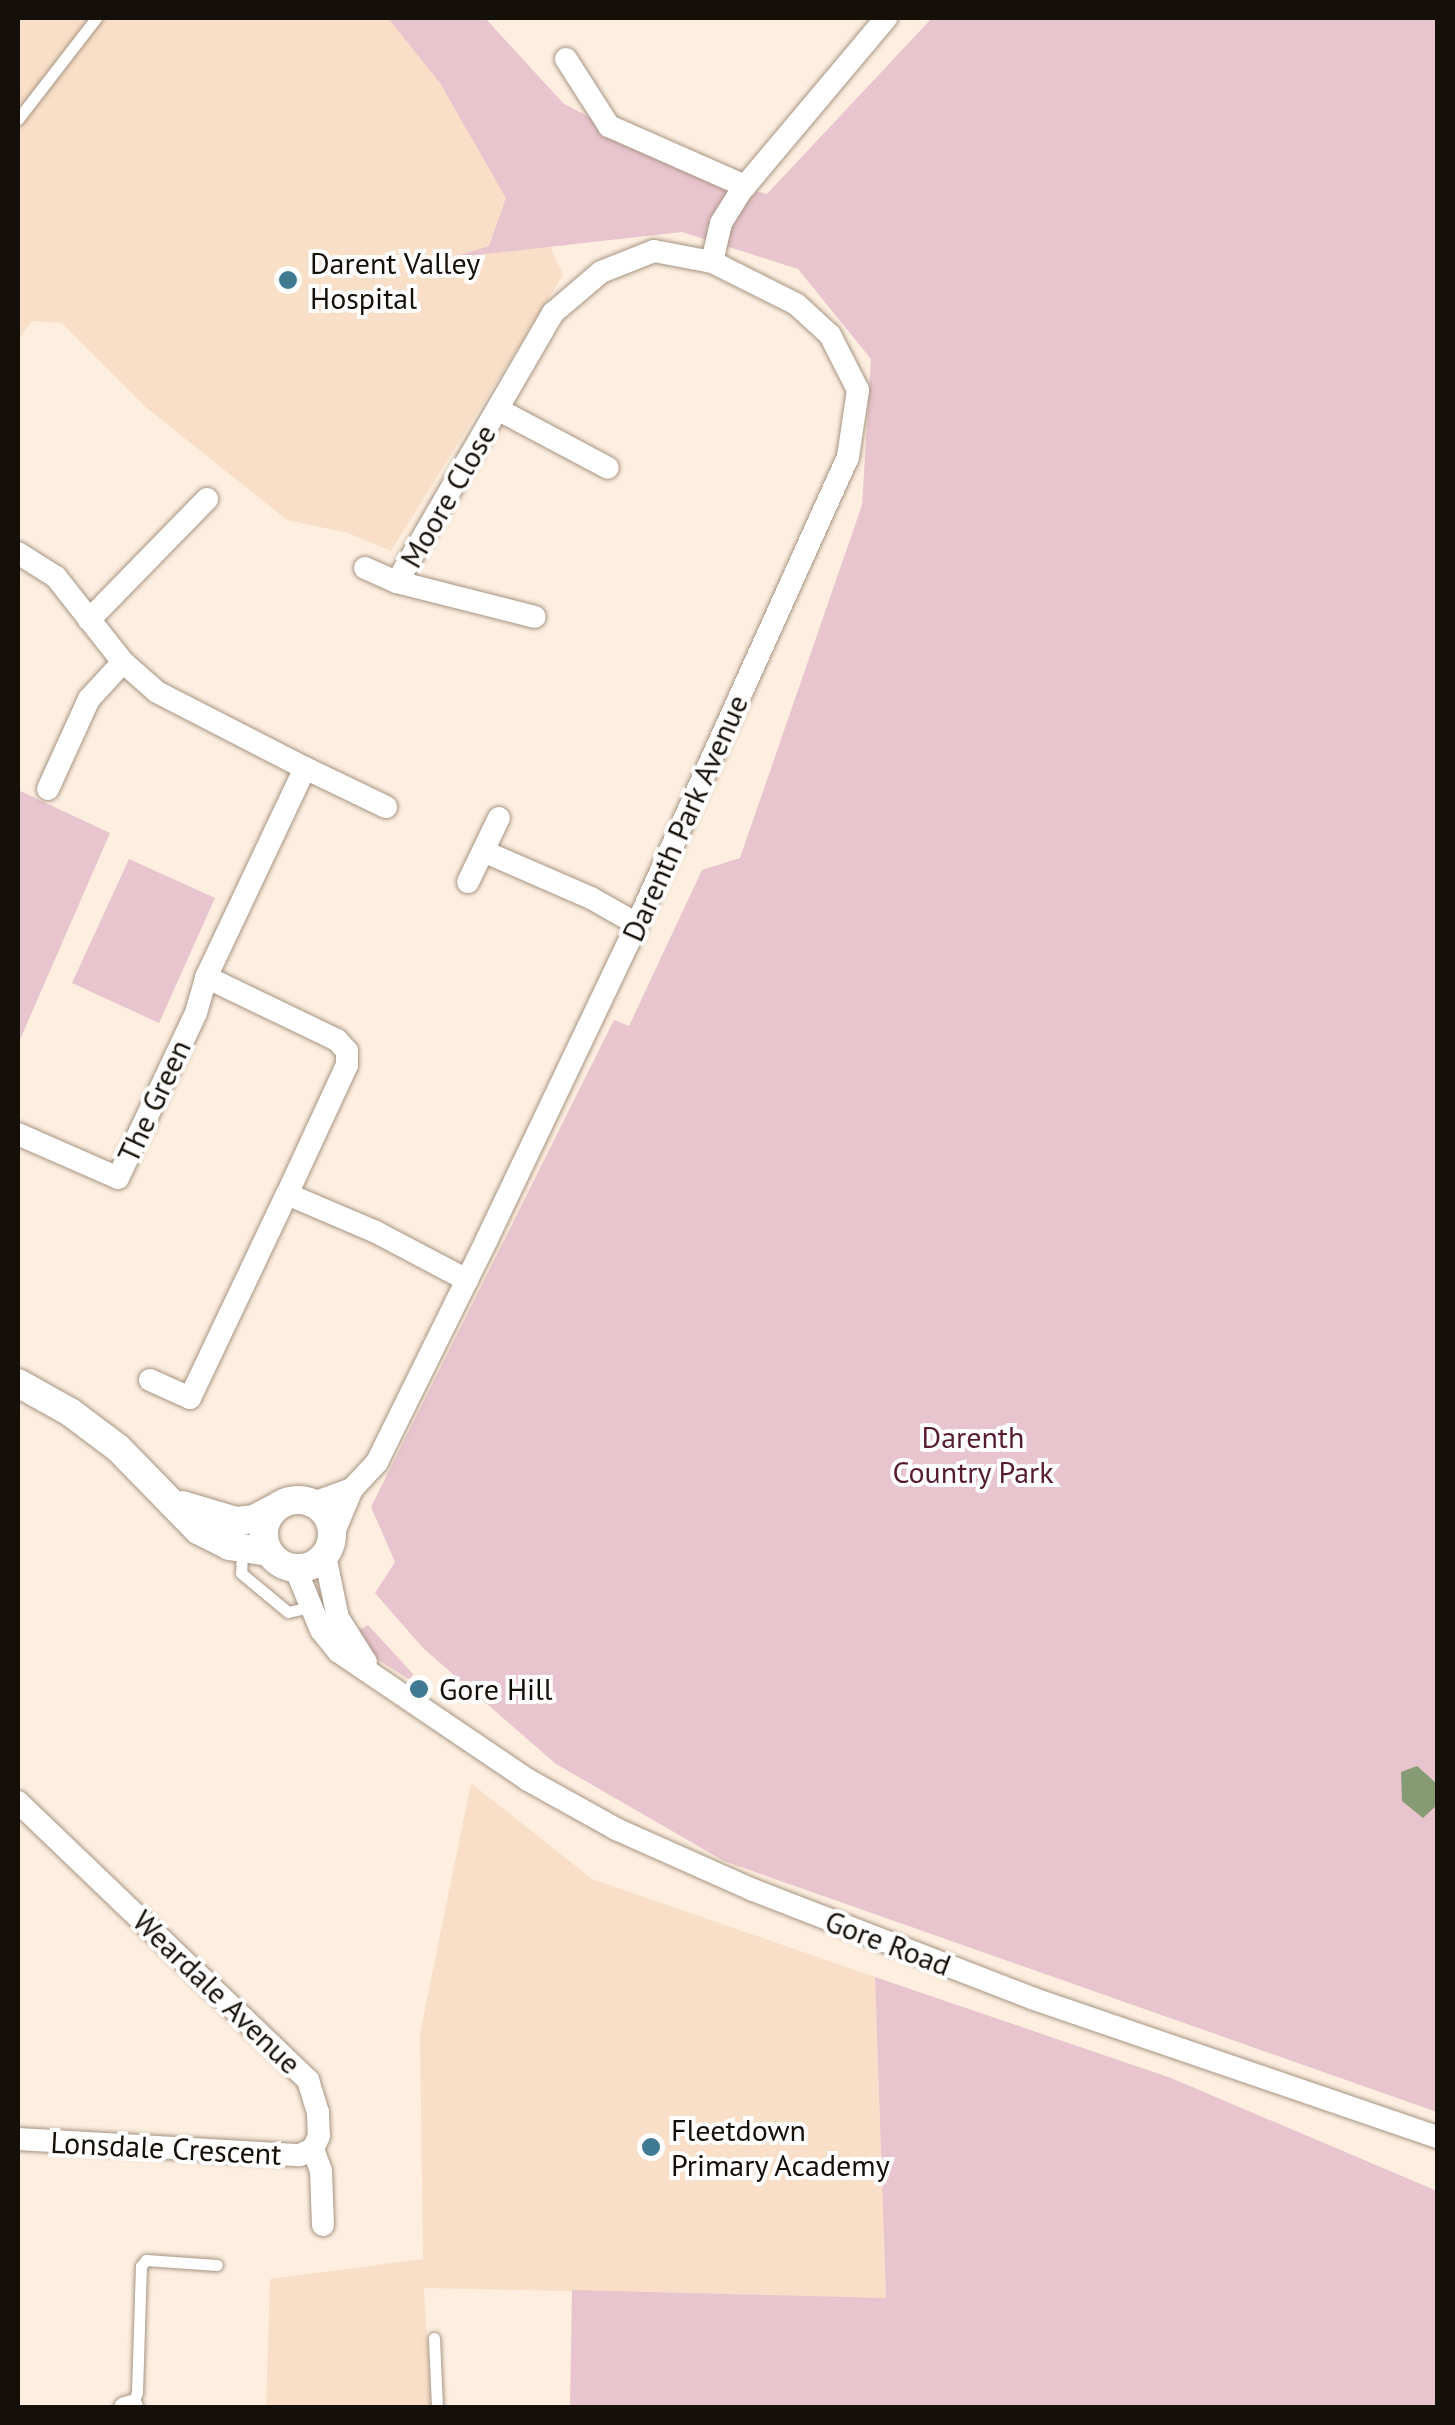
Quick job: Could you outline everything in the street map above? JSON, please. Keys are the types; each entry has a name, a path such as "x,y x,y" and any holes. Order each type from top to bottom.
{"street":[{"path":"712,262 721,222 745,186 881,19"},
{"path":"566,59 609,126 745,186"},
{"name":"Moore Close","path":"398,582 553,313 601,272 654,251 712,262"},
{"name":"Darenth Park Avenue","path":"329,1544 352,1489 377,1462 468,1280 637,924 848,457 858,390 830,335 796,304 712,262"},
{"name":"Moore Close","path":"498,410 608,468"},
{"path":"89,620 206,499"},
{"path":"18,552 56,577 124,662 177,705 386,808"},
{"name":"Moore Close","path":"366,568 398,582 535,617"},
{"path":"48,789 92,694 124,662"},
{"name":"The Green","path":"18,1134 118,1178 304,768"},
{"path":"468,882 499,818"},
{"path":"482,851 576,891 637,924"},
{"path":"150,1380 190,1398 257,1274 287,1194 352,1049 206,977"},
{"path":"287,1194 380,1234 468,1280"},
{"path":"18,1383 98,1432 198,1530 296,1570 311,1568 329,1544 330,1520 313,1502"},
{"path":"171,1500 205,1515 236,1521 254,1519 292,1500 313,1502 352,1489"},
{"path":"256,1551 265,1527 280,1506"},
{"name":"Gore Road","path":"329,1544 338,1618 374,1674"},
{"name":"Gore Road","path":"296,1570 310,1607 340,1652 528,1780 674,1857 1034,1999 1438,2137"},
{"name":"Weardale Avenue","path":"18,1802 302,2072 318,2106 319,2136 313,2148 321,2171 323,2225"},
{"name":"Lonsdale Crescent","path":"18,2139 278,2154 300,2154 313,2148"}],"lane":[{"path":"18,119 96,18"},
{"path":"256,1551 241,1574 285,1610 310,1607"},
{"path":"130,2407 137,2392 141,2266 146,2260 217,2265"},
{"path":"434,2338 437,2408"}],"shaded area":[{"name":"Darent Valley Hospital","path":"18,18 448,18 563,275 391,551 348,533 287,520 147,408 62,323 32,321 18,340"},
{"path":"1417,1766 1436,1783 1437,1805 1423,1818 1402,1801 1401,1772"},
{"name":"Fleetdown Primary Academy","path":"471,1783 592,1879 875,1977 886,2298 424,2288 431,2407 266,2408 270,2279 423,2259 420,2034"}],"green space":[{"name":"Darenth Country Park","path":"388,18 485,18 564,104 712,180 767,194 932,18 1437,18 1437,2112 724,1861 556,1764 423,1648 375,1593 395,1562 371,1507 614,1020 629,1026 702,870 740,858 862,505 871,359 798,269 682,232 450,258 489,246 506,198 440,83"},
{"path":"18,790 110,833 18,1044"},
{"path":"129,859 215,898 159,1023 72,983"},
{"path":"368,1625 413,1674 410,1680 372,1656 358,1631"},
{"path":"875,1977 1171,2078 1437,2191 1437,2407 570,2407 572,2290 886,2298"}],"place":[{"name":"Darent Valley Hospital","path":"288,280"},
{"name":"Gore Hill","path":"419,1689"},
{"name":"Fleetdown Primary Academy","path":"651,2147"}]}
